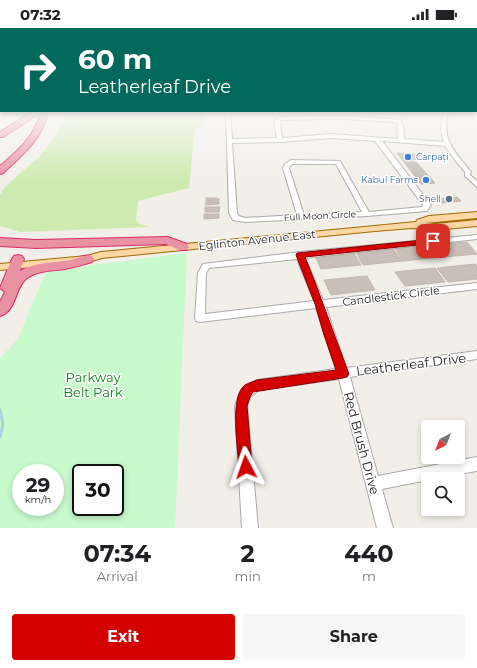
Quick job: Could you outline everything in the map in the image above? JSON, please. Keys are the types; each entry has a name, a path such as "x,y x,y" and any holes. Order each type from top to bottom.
{"highway":[{"path":"0,171 29,143 35,134"},
{"path":"0,177 31,145 29,143"},
{"path":"0,242 36,244 168,240 183,247"},
{"path":"0,311 4,308 15,283 27,272 39,268 70,264 88,259"},
{"path":"0,305 16,262"}],"main road":[{"name":"Eglinton Avenue East","path":"412,225 429,219 477,215"},
{"name":"Eglinton Avenue East","path":"0,261 16,262 88,259 101,255 412,225 435,227 477,223"},
{"name":"Eglinton Avenue East","path":"0,267 16,262 92,252 101,255"}],"street":[{"name":"Full Moon Circle","path":"229,134 233,213 236,218 256,220 424,209 427,204 377,139"},
{"path":"279,134 280,140"},
{"path":"401,134 401,140"},
{"path":"445,134 447,144 457,160 468,172 477,175"},
{"path":"229,141 280,140 331,136 447,144"},
{"path":"301,217 286,168 291,162 338,162 366,214"},
{"path":"468,172 467,175 477,185"},
{"name":"Candlestick Circle","path":"477,237 206,266 202,273 200,318 477,286"},
{"name":"Red Brush Drive","path":"300,255 320,304 343,374 385,528"},
{"name":"Leatherleaf Drive","path":"250,528 241,406 244,395 249,389 257,386 477,355"},
{"path":"373,484 477,464"}],"green space":[{"path":"56,134 194,134 189,188 138,201 136,220 140,224 150,227 20,232 0,226 0,195 5,187 41,155"},
{"name":"Parkway Belt Park","path":"187,253 175,528 0,528 0,358 18,339 46,271"}],"building":[{"path":"397,153 431,155 435,160 406,159 417,163 435,183 421,184"},
{"path":"457,197 461,201 441,203 437,199"},
{"path":"206,198 217,198 219,201 206,201"},
{"path":"206,202 219,202 219,204 205,205"},
{"path":"205,207 220,207 219,212 205,212"},
{"path":"204,214 219,214 219,218 204,219"},
{"path":"467,242 477,254 444,257 434,245"},
{"path":"431,245 441,257 403,261 395,248"},
{"path":"393,249 402,261 363,265 356,252"},
{"path":"354,253 361,265 321,269 315,256"},
{"path":"475,264 477,266 477,279 448,282 437,268"},
{"path":"435,268 445,282 405,286 395,272"},
{"path":"367,276 375,290 331,295 324,280"}],"waterway":[{"path":"0,410 3,424 0,437"}],"place":[{"name":"Carpați","path":"408,157"},
{"name":"Kabul Farms","path":"426,180"},
{"name":"Shell","path":"449,199"}],"route":[{"path":"246,467 241,406 244,395 249,389 257,386 327,375 343,374 320,304 300,255 433,241"}]}
